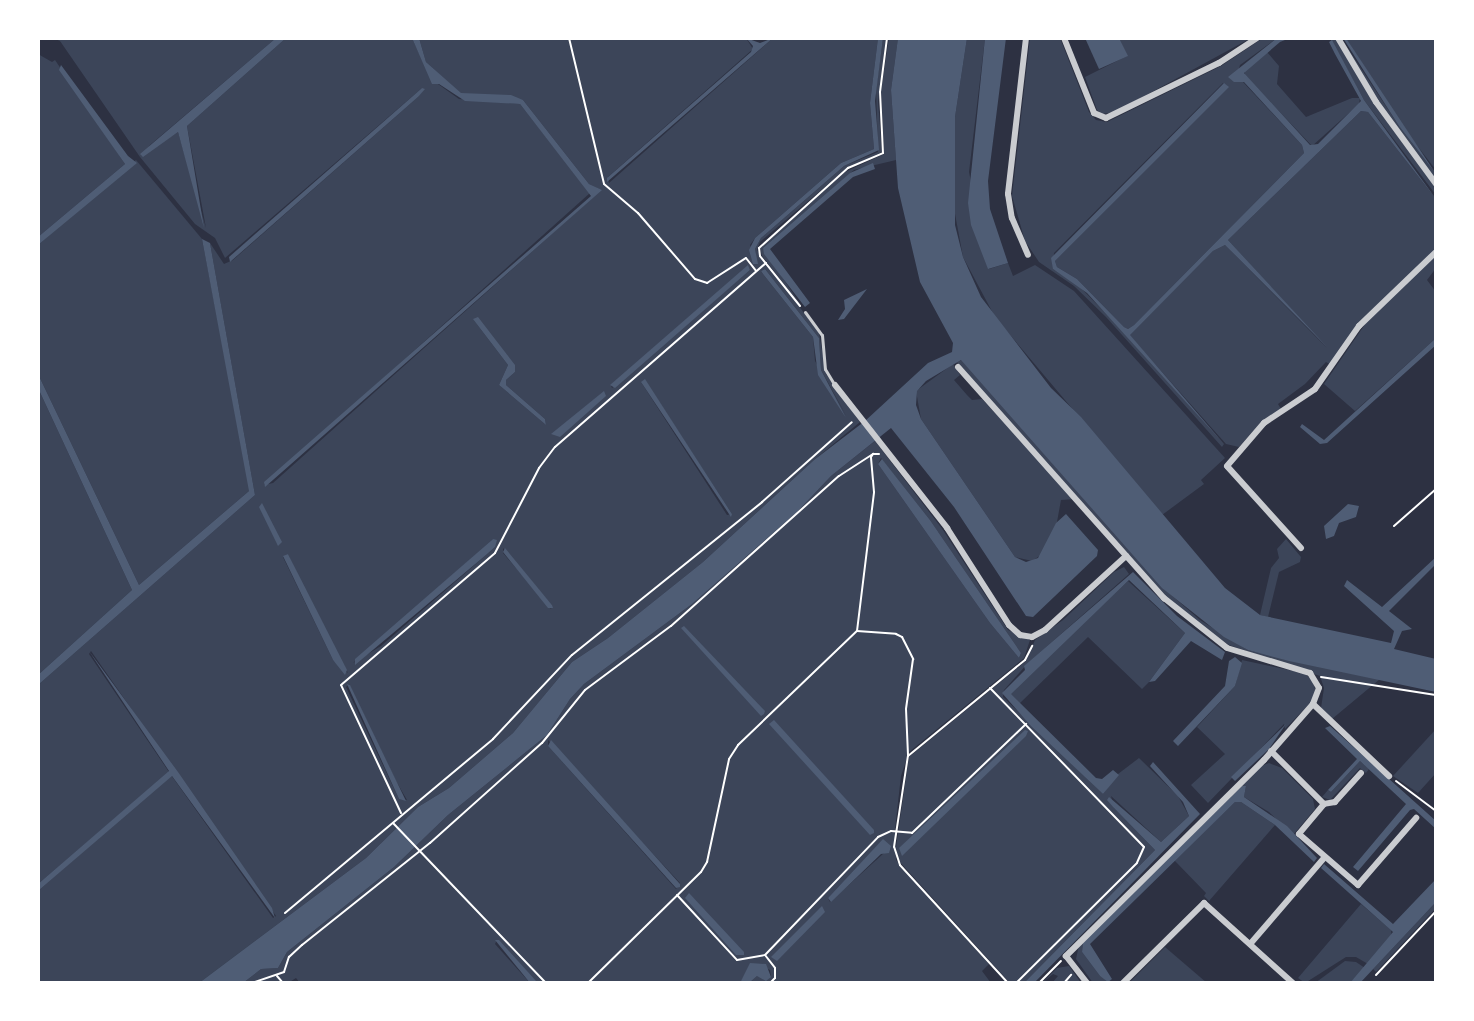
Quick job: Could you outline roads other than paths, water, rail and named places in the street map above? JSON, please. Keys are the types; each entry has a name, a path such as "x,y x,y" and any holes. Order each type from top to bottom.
{"street":[{"path":"1026,38 1008,194 1012,218 1028,255"},
{"path":"1064,38 1094,113 1106,118 1219,63 1257,38"},
{"path":"1338,38 1376,102 1436,184"},
{"path":"1301,548 1227,466 1264,423 1315,389 1359,326 1436,252"},
{"path":"958,367 1164,598 1227,648 1255,659 1305,671 1316,678 1319,693 1313,704 1271,751 1066,956 1087,983"},
{"path":"835,385 947,528 1009,625 1020,635 1032,637 1045,630 1126,556"},
{"path":"1313,704 1389,776"},
{"path":"1271,751 1324,804"},
{"path":"1361,773 1337,800 1324,804 1299,834 1358,885 1416,818"},
{"path":"1251,943 1325,857"},
{"path":"1123,983 1204,903 1293,983"}],"lane":[{"path":"805,312 822,335 825,369 835,385"}]}
